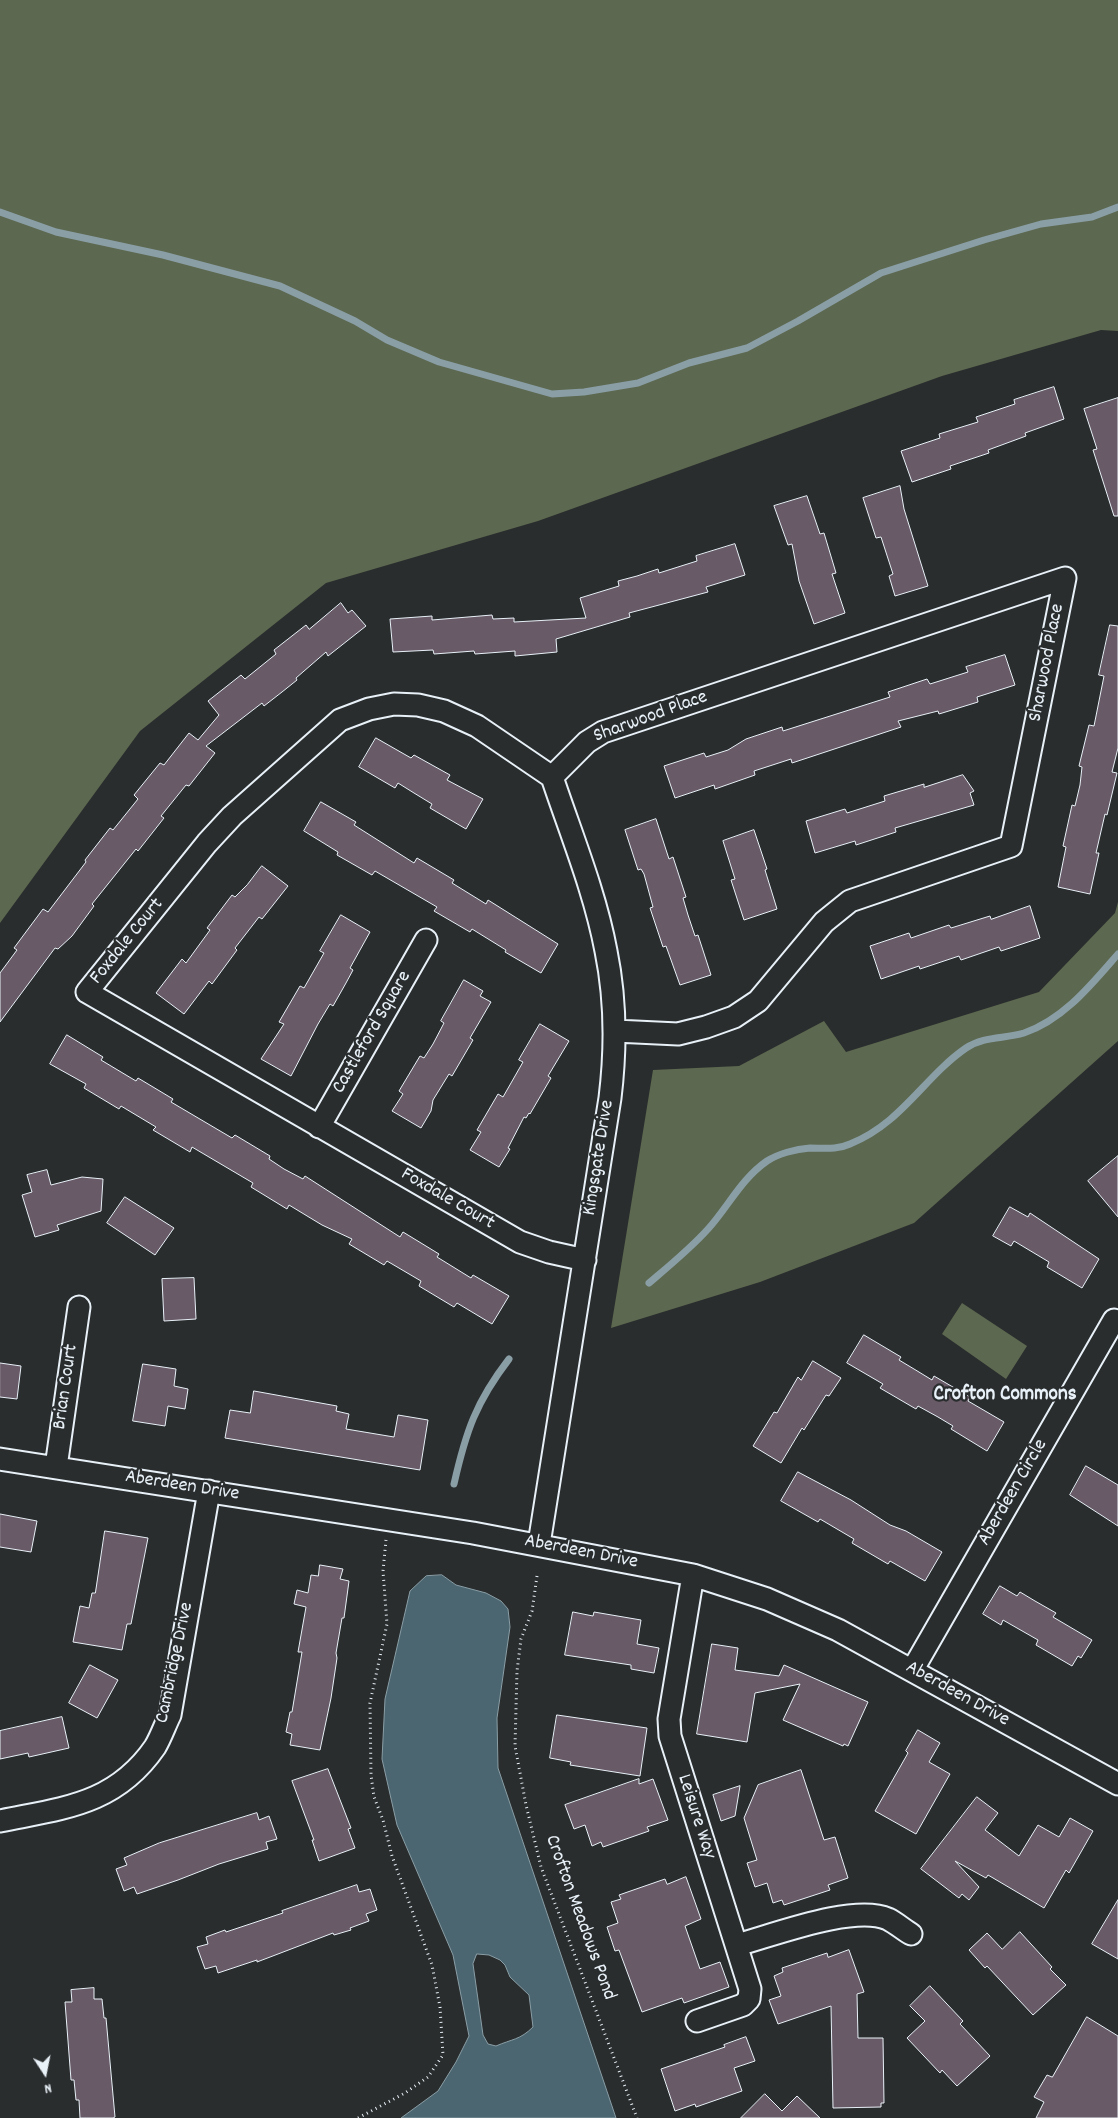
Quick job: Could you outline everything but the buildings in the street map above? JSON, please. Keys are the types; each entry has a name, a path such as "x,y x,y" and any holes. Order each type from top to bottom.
{"street":[{"name":"Sharwood Place","path":"552,777 587,742 603,732 1065,578 1011,846 850,901 824,922 758,1001 734,1017 706,1028 678,1034 615,1031"},
{"name":"Foxdale Court","path":"552,777 478,726 444,711 418,705 394,704 368,709 340,720 232,816 207,843 88,992 520,1242 549,1252 585,1260"},
{"name":"Kingsgate Drive","path":"539,1544 610,1098 615,1031 613,994 606,950 596,909 552,777"},
{"name":"Castleford Square","path":"319,1127 426,940"},
{"name":"Brian Court","path":"56,1467 78,1307"},
{"name":"Aberdeen Circle","path":"912,1670 1114,1320 1118,1322"},
{"name":"Aberdeen Drive","path":"0,1459 539,1544 693,1575 767,1599 830,1626 1118,1784"},
{"name":"Cambridge Drive","path":"0,1821 72,1806 99,1797 121,1784 140,1766 156,1745 170,1715 209,1491"},
{"name":"Leisure Way","path":"693,1575 670,1719 670,1736 750,1989 749,1999 743,2005 697,2021"},
{"path":"737,1945 841,1916 864,1914 888,1919 911,1934"}],"path":[{"path":"358,2118 404,2093 428,2076 443,2055 440,2007 432,1965 392,1856 383,1820 374,1797 370,1703 388,1624 384,1571 388,1520"},
{"name":"Crofton Meadows Pond","path":"537,1576 532,1611 521,1639 517,1671 515,1746 541,1867 637,2118"}],"green space":[{"path":"0,0 1118,0 1118,331 1101,330 942,376 538,521 326,583 140,731 0,923"},
{"path":"1118,902 1118,1041 914,1223 760,1282 611,1328 653,1070 739,1066 824,1021 846,1052 1039,992 1115,913"},
{"path":"962,1303 1027,1346 1006,1379 942,1334"}],"water":[{"path":"442,1575 456,1585 486,1593 501,1601 508,1609 510,1627 497,1718 498,1768 616,2118 401,2118 438,2091 469,2036 453,1955 397,1825 382,1759 385,1699 410,1591 426,1576","holes":["477,1954 489,1955 500,1960 505,1965 510,1977 529,1995 533,2027 520,2037 496,2046 488,2044 483,2035 473,1964"]}],"waterway":[{"path":"0,212 56,232 163,255 280,286 355,321 387,340 439,362 552,394 584,392 638,383 689,363 747,348 881,273 1041,224 1092,217 1118,207"},
{"path":"649,1283 701,1236 750,1176 771,1158 798,1149 840,1147 868,1135 898,1112 937,1072 966,1048 980,1041 1024,1033 1051,1020 1075,1000 1118,954"},
{"path":"454,1484 468,1432 480,1403 509,1359"}],"district":[{"name":"Crofton Commons","path":"1005,1396"}]}
